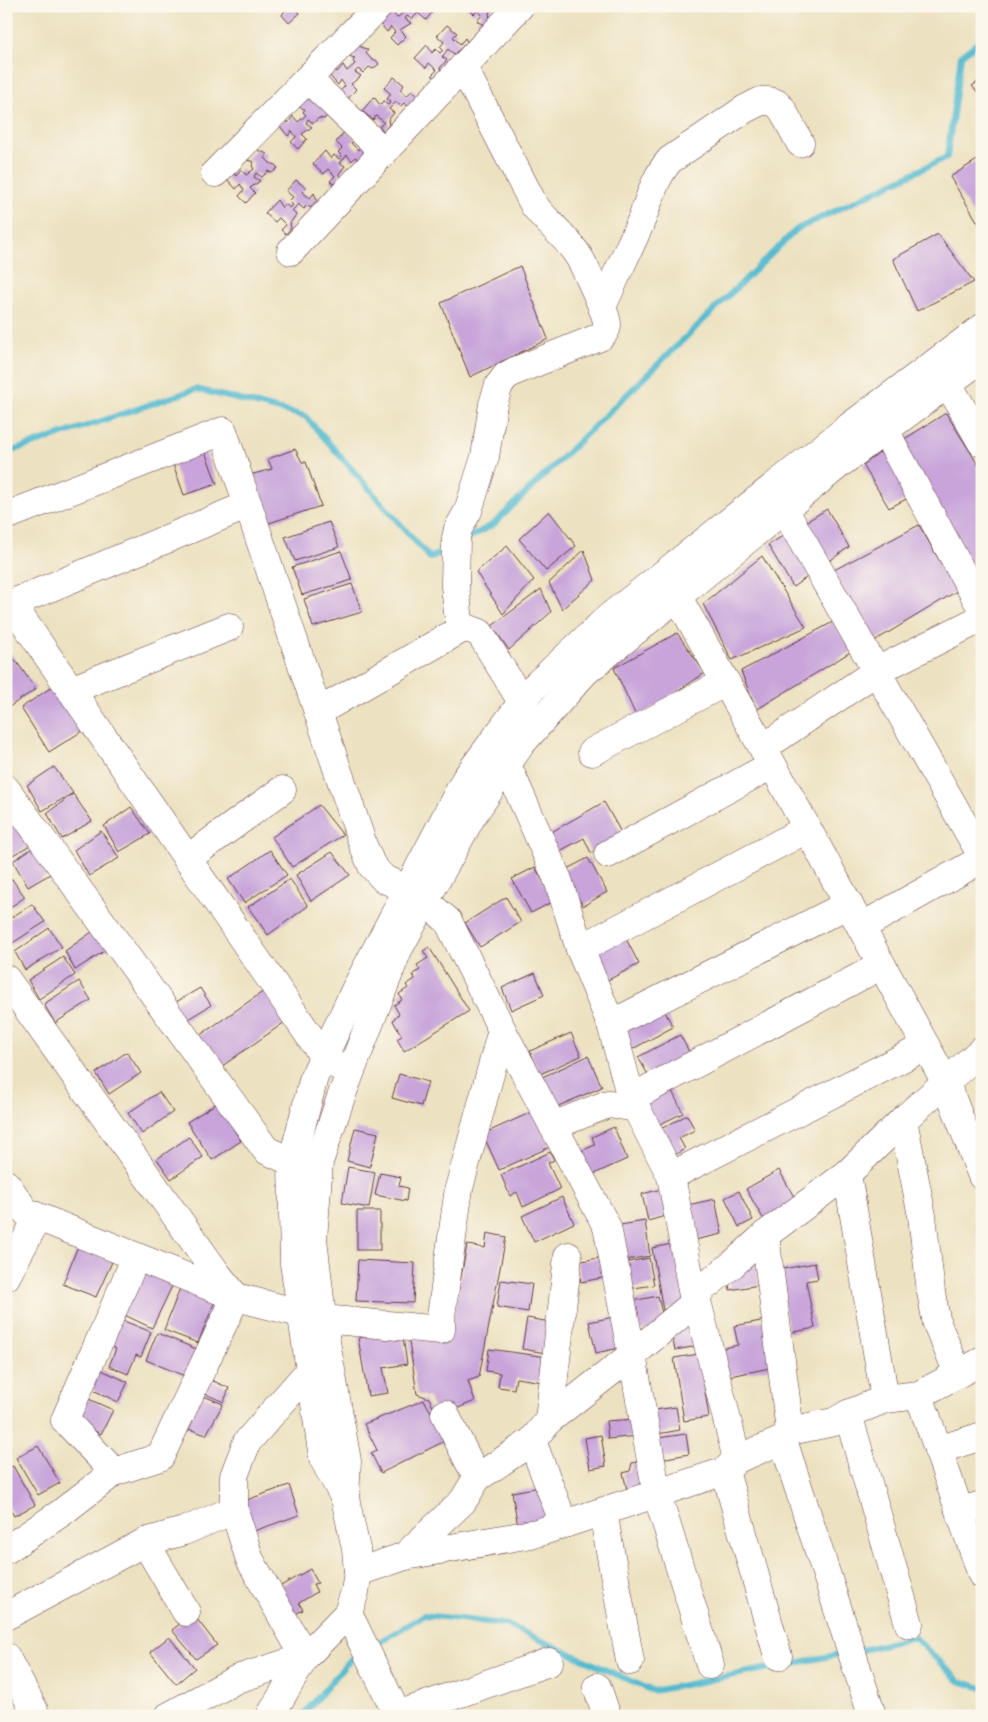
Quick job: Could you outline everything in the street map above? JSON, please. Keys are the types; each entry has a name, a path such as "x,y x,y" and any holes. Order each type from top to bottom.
{"street":[{"path":"291,252 520,6"},
{"path":"215,173 308,79 366,11"},
{"path":"460,630 455,586 455,543 458,529 468,511 485,457 493,404 499,385 506,376 515,371 600,337 608,326 602,307 579,256 534,204 463,67"},
{"path":"308,79 384,152"},
{"path":"602,307 640,224 656,180 662,168 670,160 745,109 761,101 769,100 776,103 782,110 800,143"},
{"path":"345,1498 323,1458 310,1370 313,1239 319,1162 349,1075 398,950 417,895 466,778 532,689 609,617 671,584 784,509 884,430 942,373 982,328"},
{"path":"270,1716 305,1657 348,1613 355,1592 358,1572 356,1549 345,1498 346,1461 312,1316 294,1263 292,1162 314,1077 355,990 417,895 522,744 585,672 671,584 849,427 942,373 982,358"},
{"path":"942,373 982,443"},
{"path":"884,430 982,609"},
{"path":"6,516 223,431 363,845 372,866 384,879 417,895 448,921 502,1030 607,1227 657,1494 710,1664"},
{"path":"248,505 9,604 71,690 324,1057 349,1075"},
{"path":"611,1024 855,916 982,857 784,509"},
{"path":"671,584 808,829 946,1083 982,1176"},
{"path":"608,854 768,757 877,671 982,618"},
{"path":"71,690 229,627"},
{"path":"318,712 460,630 468,628 480,633 522,702"},
{"path":"592,752 726,682"},
{"path":"507,765 558,880 580,949 611,1024 634,1107 608,1104 553,1126"},
{"path":"6,789 266,1150 292,1162"},
{"path":"187,859 282,790"},
{"path":"580,949 808,829"},
{"path":"631,1098 882,965"},
{"path":"6,979 213,1268 236,1297"},
{"path":"6,1184 26,1212 236,1297 312,1316 440,1330 459,1188 502,1030"},
{"path":"671,1176 926,1046"},
{"path":"405,1556 463,1501 478,1478 632,1355 765,1235 848,1174 903,1120 982,1050"},
{"path":"631,1098 671,1176 731,1465 778,1656"},
{"path":"903,1120 922,1216 931,1292 937,1324 958,1373"},
{"path":"848,1174 885,1399"},
{"path":"6,1277 38,1217"},
{"path":"765,1235 787,1436 872,1716"},
{"path":"564,1524 540,1430 568,1256"},
{"path":"114,1472 65,1420 136,1257"},
{"path":"6,1550 61,1513 114,1472 160,1457 236,1297"},
{"path":"358,1572 405,1556 537,1533 657,1494 731,1465 787,1436 834,1422 848,1414 885,1399 919,1395 982,1361"},
{"path":"305,1657 250,1560 234,1510 234,1476 247,1442 310,1370"},
{"path":"919,1395 938,1450 970,1508 982,1575"},
{"path":"445,1414 478,1478"},
{"path":"848,1414 909,1624"},
{"path":"938,1450 982,1436"},
{"path":"6,1616 145,1542 184,1531 234,1510"},
{"path":"603,1512 630,1661"},
{"path":"145,1542 186,1612"},
{"path":"348,1613 398,1715 549,1662"},
{"path":"6,1657 34,1710"},
{"path":"170,1715 237,1679 305,1657"},
{"path":"597,1687 607,1716"}],"building":[{"path":"280,6 298,6 296,9 300,13 289,23 282,15 286,9"},
{"path":"404,6 431,6 434,10 426,20 418,13 412,19 407,16 405,19 411,23 400,30 406,36 397,45 390,38 395,32 391,27 387,32 377,20 383,13 387,18 392,12 397,18 405,11 402,8"},
{"path":"465,6 494,6 489,13 490,19 485,26 477,21 482,15 478,10 474,14"},
{"path":"447,25 457,33 453,37 460,44 465,38 468,43 454,54 448,49 442,57 447,60 440,68 442,73 436,79 432,75 437,70 429,63 426,68 415,58 427,45 432,53 436,49 440,53 443,50 440,47 444,42 437,36"},
{"path":"357,45 368,50 366,53 379,64 373,69 369,67 363,73 358,69 355,72 361,76 351,84 356,89 348,99 340,91 345,86 341,80 338,85 327,73 333,67 337,72 343,65 347,71 355,64 353,61 355,58 348,56"},
{"path":"394,77 404,85 400,90 407,96 412,90 420,97 410,108 404,103 401,106 396,102 389,109 394,113 388,120 389,125 384,131 379,127 384,122 376,116 373,120 362,111 374,97 380,105 383,101 388,105 391,102 387,99 391,94 384,88"},
{"path":"982,79 982,97 972,86"},
{"path":"308,95 329,114 324,119 319,118 313,123 308,119 306,123 312,127 302,134 307,139 298,149 291,142 296,137 292,131 288,136 278,124 284,118 288,123 293,116 298,122 306,115 303,112 305,109 299,107"},
{"path":"345,131 355,139 351,143 358,150 363,144 371,151 362,162 355,157 352,161 347,155 340,163 345,166 339,174 340,179 335,185 330,181 335,176 328,169 324,174 313,164 325,151 331,159 334,155 339,159 342,156 338,152 342,148 336,142"},
{"path":"256,149 267,154 265,158 278,168 272,173 268,171 262,177 256,173 254,177 260,181 250,188 255,193 246,203 239,196 244,190 240,184 236,189 226,178 232,171 236,176 241,169 246,175 254,169 252,166 254,162 247,160"},
{"path":"982,157 982,229 950,177"},
{"path":"296,180 306,188 302,192 310,198 314,193 317,200 310,208 307,205 304,209 298,204 292,211 296,215 290,223 291,228 286,234 281,230 286,225 279,218 275,222 265,213 277,200 282,208 285,204 290,208 293,205 289,201 293,197 286,191"},
{"path":"938,234 974,282 917,311 893,259"},
{"path":"520,266 548,339 470,377 441,303"},
{"path":"946,413 982,471 982,583 898,443"},
{"path":"890,445 916,494 889,508 863,465"},
{"path":"204,449 217,484 184,495 172,461"},
{"path":"295,449 302,462 306,462 321,506 263,525 246,476 272,469 268,459"},
{"path":"827,509 849,547 793,587 768,545"},
{"path":"549,511 576,546 546,571 519,539"},
{"path":"329,522 339,547 295,561 285,537"},
{"path":"919,525 957,591 863,648 834,570"},
{"path":"507,546 534,580 503,614 476,572"},
{"path":"584,550 595,580 562,609 549,583"},
{"path":"341,551 352,580 302,595 292,567"},
{"path":"762,556 806,627 732,660 703,604"},
{"path":"352,584 362,612 313,627 304,599"},
{"path":"541,589 551,612 509,650 492,626"},
{"path":"833,622 852,651 756,710 741,671"},
{"path":"677,633 705,673 637,718 614,668"},
{"path":"6,647 36,689 6,709"},
{"path":"53,686 84,730 49,752 21,708"},
{"path":"54,767 73,793 42,811 27,785"},
{"path":"73,794 92,821 62,839 47,813"},
{"path":"604,802 623,836 591,853 584,838 558,852 548,834"},
{"path":"319,805 343,835 292,867 272,837"},
{"path":"131,807 150,834 119,852 104,826"},
{"path":"13,817 32,844 6,859 6,822"},
{"path":"101,831 119,858 89,876 74,850"},
{"path":"40,843 59,869 28,887 13,861"},
{"path":"270,850 287,875 244,903 228,879"},
{"path":"332,852 350,875 311,901 296,875"},
{"path":"588,858 607,892 583,906 563,871"},
{"path":"535,867 554,901 531,913 512,879"},
{"path":"12,879 25,897 6,910 6,883"},
{"path":"290,879 308,906 268,935 248,907"},
{"path":"506,897 521,922 480,947 465,923"},
{"path":"32,904 45,922 8,946 6,943 6,921"},
{"path":"99,927 112,946 75,970 65,951"},
{"path":"49,928 62,947 25,970 15,952"},
{"path":"624,935 639,964 604,982 589,954"},
{"path":"429,947 469,1011 404,1051 397,1039 402,1036 393,1021 399,1014 394,1005 402,1000 399,994 408,988 406,985 415,979 413,974 420,970 417,965 428,958 423,951"},
{"path":"63,957 75,975 39,999 28,980"},
{"path":"535,973 544,995 511,1010 502,988"},
{"path":"79,981 91,1000 55,1023 44,1004"},
{"path":"200,988 211,1005 180,1024 169,1006"},
{"path":"264,991 285,1022 218,1069 196,1038"},
{"path":"662,1006 673,1027 629,1051 618,1030"},
{"path":"571,1033 581,1056 540,1074 530,1051"},
{"path":"680,1035 693,1059 651,1080 638,1057"},
{"path":"127,1052 141,1073 109,1094 96,1073"},
{"path":"588,1056 602,1087 554,1108 540,1078"},
{"path":"399,1074 428,1082 421,1106 392,1098"},
{"path":"669,1085 683,1113 656,1126 642,1099"},
{"path":"159,1092 173,1112 142,1134 128,1113"},
{"path":"217,1103 241,1141 212,1160 187,1122"},
{"path":"534,1111 550,1147 499,1170 483,1134"},
{"path":"687,1115 695,1130 679,1138 685,1149 671,1157 657,1131"},
{"path":"614,1127 627,1159 585,1178 574,1154 595,1145 592,1137"},
{"path":"355,1128 378,1133 370,1167 347,1161"},
{"path":"189,1137 203,1157 171,1179 157,1159"},
{"path":"550,1152 554,1160 548,1163 560,1189 523,1207 517,1192 510,1196 501,1175"},
{"path":"348,1167 375,1172 369,1208 342,1203"},
{"path":"779,1170 797,1202 764,1220 746,1189"},
{"path":"380,1173 401,1177 399,1186 408,1188 406,1201 375,1195"},
{"path":"666,1188 672,1214 648,1221 642,1194"},
{"path":"739,1191 753,1220 739,1227 725,1198"},
{"path":"562,1197 574,1223 534,1242 522,1216"},
{"path":"715,1199 722,1234 690,1241 683,1206"},
{"path":"357,1211 380,1211 380,1250 357,1250"},
{"path":"645,1221 650,1256 619,1261 614,1226"},
{"path":"487,1233 506,1237 479,1377 468,1381 475,1401 437,1417 429,1398 417,1394 409,1341 450,1336 467,1245 485,1248"},
{"path":"677,1243 688,1306 663,1310 652,1248"},
{"path":"78,1246 112,1262 96,1297 63,1284"},
{"path":"609,1256 612,1276 581,1282 577,1262"},
{"path":"649,1258 654,1285 627,1289 623,1263"},
{"path":"755,1259 759,1285 730,1290 727,1272"},
{"path":"358,1260 415,1263 413,1303 356,1301"},
{"path":"815,1263 818,1279 806,1281 815,1328 789,1333 778,1270"},
{"path":"137,1265 174,1282 152,1328 116,1311"},
{"path":"501,1280 532,1284 528,1312 497,1307"},
{"path":"180,1288 215,1301 198,1343 164,1330"},
{"path":"658,1296 663,1318 656,1327 633,1332 627,1302"},
{"path":"618,1316 624,1347 596,1353 589,1322"},
{"path":"114,1317 151,1332 141,1357 136,1355 128,1374 109,1366 116,1349 103,1343"},
{"path":"527,1318 551,1322 546,1353 522,1349"},
{"path":"766,1320 775,1367 720,1378 715,1350 738,1345 734,1326"},
{"path":"695,1321 698,1346 675,1350 670,1327"},
{"path":"402,1331 407,1364 383,1368 388,1393 368,1396 358,1338"},
{"path":"157,1333 199,1350 187,1377 146,1360"},
{"path":"489,1349 547,1357 543,1382 516,1378 514,1389 498,1387 500,1373 486,1371"},
{"path":"699,1354 709,1417 684,1421 674,1358"},
{"path":"97,1368 128,1382 118,1402 87,1387"},
{"path":"202,1376 229,1388 224,1402 196,1390"},
{"path":"194,1392 223,1404 206,1435 180,1426"},
{"path":"82,1396 113,1410 101,1434 70,1420"},
{"path":"424,1400 447,1440 381,1473 371,1453 377,1450 364,1424"},
{"path":"676,1407 680,1430 652,1435 648,1411"},
{"path":"636,1419 638,1436 608,1439 606,1421"},
{"path":"686,1434 689,1454 655,1460 651,1439"},
{"path":"601,1435 606,1466 590,1469 585,1438"},
{"path":"38,1446 60,1483 38,1495 16,1458"},
{"path":"645,1460 652,1488 628,1494 623,1473 630,1471 632,1463"},
{"path":"13,1466 35,1505 14,1516 6,1502 6,1470"},
{"path":"289,1485 299,1515 254,1531 244,1501"},
{"path":"546,1486 552,1521 518,1527 512,1492"},
{"path":"310,1569 318,1583 313,1584 317,1592 299,1603 303,1610 290,1617 274,1590"},
{"path":"193,1614 217,1645 196,1659 172,1630"},
{"path":"169,1637 195,1668 176,1684 150,1652"}],"waterway":[{"path":"463,541 494,524 797,229 947,157 961,56 982,39"},
{"path":"6,453 196,389 305,416 430,558 447,549"},
{"path":"371,1647 424,1615 505,1624 653,1691 846,1653"},
{"path":"858,1651 914,1637 959,1681 982,1688"},
{"path":"302,1716 350,1660 360,1654"}]}
